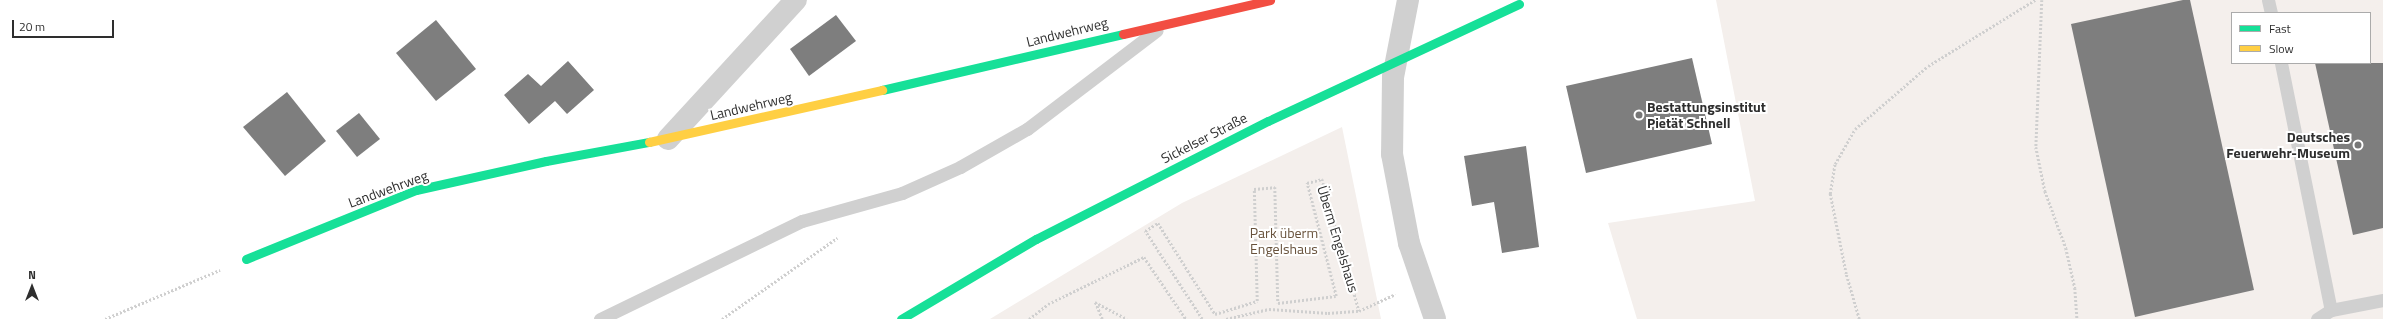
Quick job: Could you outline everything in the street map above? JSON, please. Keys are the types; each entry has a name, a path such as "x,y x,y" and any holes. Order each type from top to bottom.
{"street":[{"path":"668,139 796,0"},
{"name":"Landwehrweg","path":"246,259 416,190 546,161 668,139 1168,21 1270,0"},
{"path":"1408,0 1393,77 1392,154 1409,243 1424,283 1435,319"},
{"name":"Sickelser Straße","path":"901,319 1036,239 1268,121 1528,0"}],"lane":[{"path":"2268,0 2271,12"},
{"path":"600,319 802,221 902,193 960,167 1027,129 1168,21"},
{"path":"2281,64 2331,310"},
{"path":"2317,319 2331,310 2383,300"}],"path":[{"path":"1859,319 1846,274 1830,194 1838,158 1855,128 1928,66 2035,0"},
{"path":"2042,0 2036,147 2045,191 2066,248 2075,288 2077,319"},
{"name":"Überm Engelshaus","path":"1202,319 1145,231 1158,223 1215,314 1257,301 1254,189 1275,187 1278,303 1336,296 1307,183 1322,179 1359,311 1424,283"},
{"path":"722,319 844,234"},
{"path":"1029,319 1048,304 1144,257 1186,319"},
{"path":"106,319 246,259"},
{"path":"1102,319 1095,302 1127,319"},
{"path":"1226,319 1269,309 1328,313 1359,311"}],"green space":[{"path":"1716,0 2383,0 2383,319 1637,319 1608,223 1755,201"},
{"name":"Park überm Engelshaus","path":"1342,127 1381,319 990,319 1182,203"}],"building":[{"path":"2183,0 2190,0 2254,290 2135,317 2071,24"},
{"path":"836,15 856,41 809,76 790,49"},
{"path":"436,20 476,69 436,101 396,53"},
{"name":"Bestattungsinstitut Pietät Schnell","path":"1692,58 1712,144 1586,173 1566,86"},
{"path":"568,61 594,90 567,114 555,101 529,124 504,95 528,74 541,86"},
{"name":"Deutsches Feuerwehr-Museum","path":"2383,63 2383,228 2353,235 2315,64"},
{"path":"287,92 326,141 285,176 243,127"},
{"path":"359,113 380,139 357,157 336,131"},
{"path":"1526,146 1539,247 1502,253 1494,202 1472,206 1464,156"}],"traffic: fast":[{"path":"1268,121 1519,4"},
{"path":"882,90 1123,34"},
{"path":"901,319 1036,239 1268,121"},
{"path":"246,259 416,190 546,161 649,142"}],"traffic: slow":[{"path":"649,142 882,90"}],"traffic: jam":[{"path":"1123,34 1270,0"}],"place":[{"name":"Bestattungsinstitut Pietät Schnell","path":"1639,115"},
{"name":"Deutsches Feuerwehr-Museum","path":"2358,145"}]}
